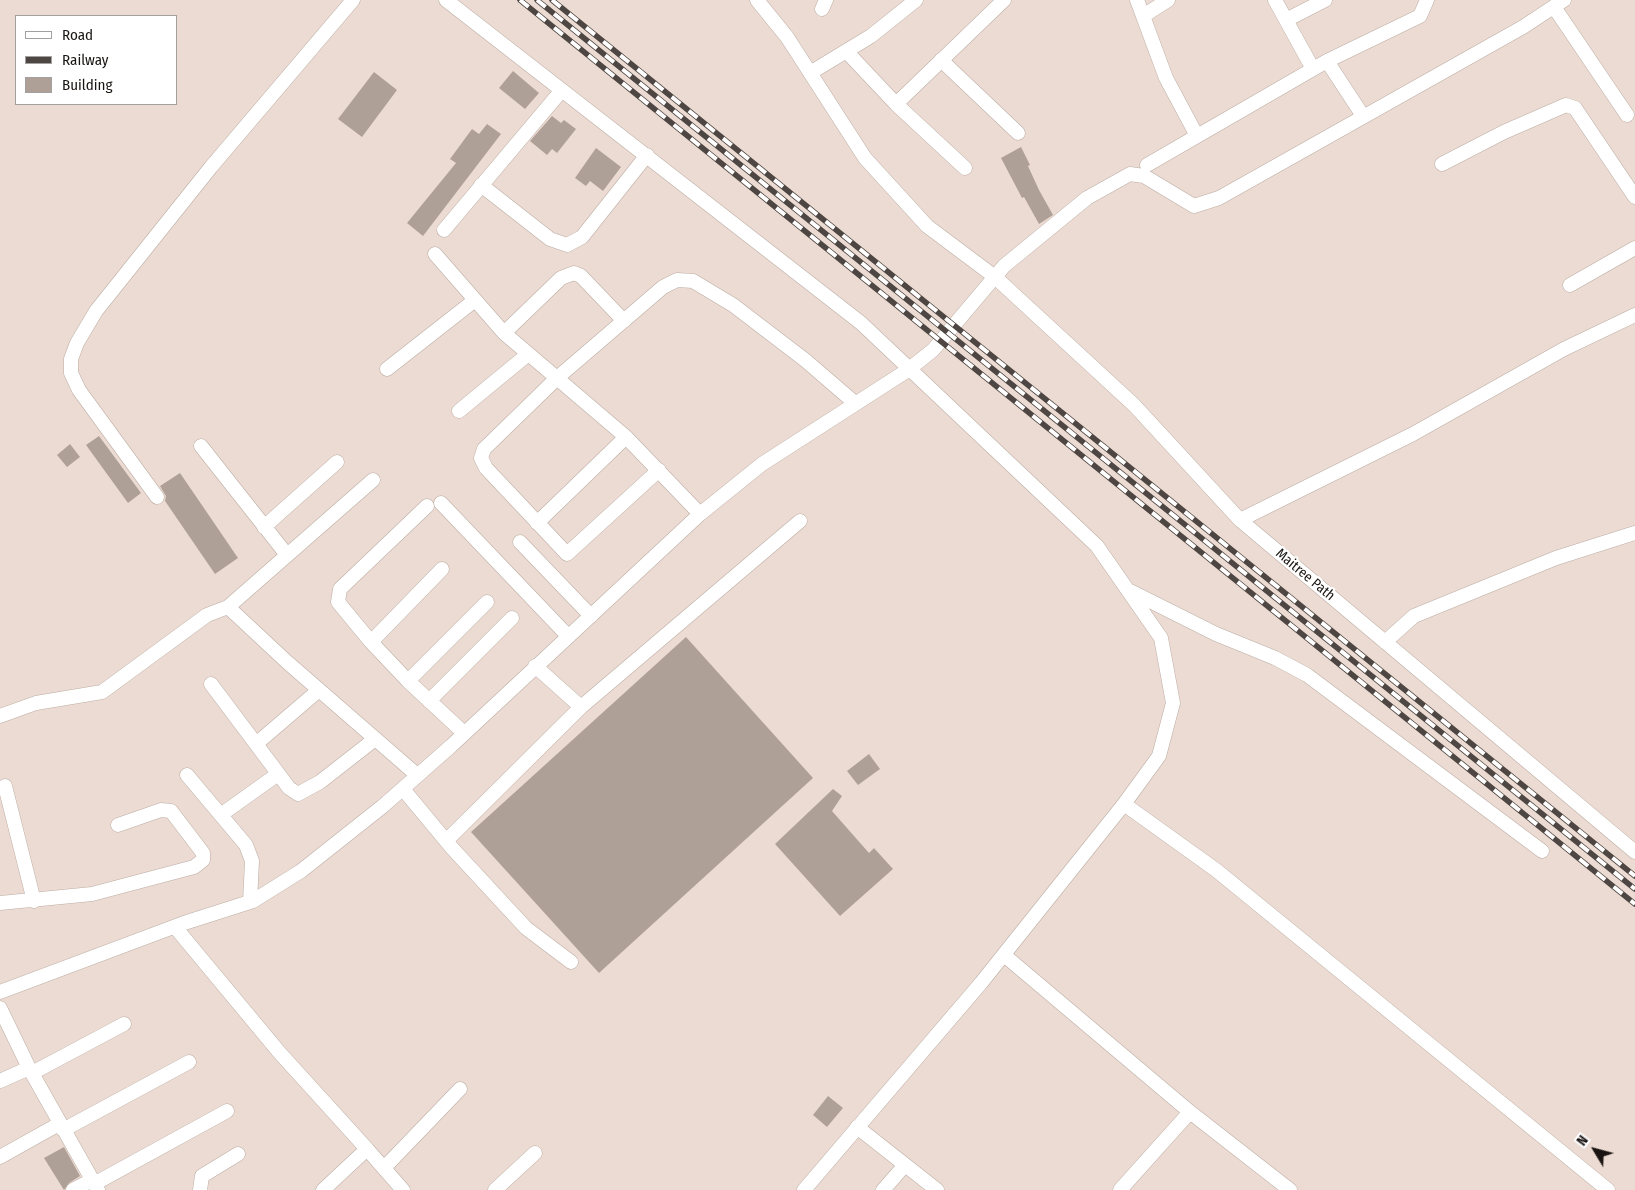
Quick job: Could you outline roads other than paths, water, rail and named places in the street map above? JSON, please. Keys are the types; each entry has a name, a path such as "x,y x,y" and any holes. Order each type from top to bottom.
{"street":[{"path":"157,497 79,390 71,373 71,359 77,343 96,310 211,167 353,0"},
{"path":"446,0 861,323 908,370 1097,546 1161,638 1173,703 1159,756 1124,804 1004,955 804,1190"},
{"name":"Maitree Path","path":"757,0 787,37 865,158 927,226 995,277 1134,405 1240,520 1491,734 1635,852"},
{"path":"810,73 870,36 916,0"},
{"path":"896,104 1004,0"},
{"path":"1137,0 1166,78 1197,136"},
{"path":"1143,16 1168,0"},
{"path":"1275,0 1313,69"},
{"path":"1286,20 1326,0"},
{"path":"1147,166 1327,61 1420,16 1427,0"},
{"path":"0,990 250,902 301,871 403,789 700,514 762,464 804,439 855,403 908,370 942,341 1004,266 1087,198 1130,174 1144,176 1194,206 1219,198 1506,36 1559,3 1627,115"},
{"path":"846,51 896,104 965,168"},
{"path":"941,60 1018,133"},
{"path":"1327,61 1363,116"},
{"path":"444,230 562,90"},
{"path":"1442,164 1504,132 1566,105 1574,108 1635,197"},
{"path":"481,186 550,239 567,245 582,237 647,156"},
{"path":"1570,285 1635,248"},
{"path":"435,254 504,333 527,355 626,437 700,514"},
{"path":"504,333 561,278 574,273 581,276 624,321"},
{"path":"659,470 567,554 486,468 481,458 484,449 557,378 663,287 677,280 693,282 733,305 805,360 855,403"},
{"path":"388,369 475,300"},
{"path":"1240,520 1413,434 1564,349 1635,315"},
{"path":"459,411 527,355"},
{"path":"537,523 626,437"},
{"path":"201,446 287,555"},
{"path":"264,527 337,462"},
{"path":"0,716 36,703 102,692 207,615 228,607 373,480"},
{"path":"441,503 568,636"},
{"path":"427,506 347,583 337,596 342,610 371,642 408,681 464,733"},
{"path":"446,841 581,707 800,521"},
{"path":"1385,642 1414,616 1556,558 1635,533"},
{"path":"520,542 591,616"},
{"path":"371,642 442,569"},
{"path":"1128,590 1216,634 1275,658 1307,675 1542,851"},
{"path":"408,681 487,602"},
{"path":"228,607 318,690 417,775"},
{"path":"430,702 512,618"},
{"path":"535,666 581,707"},
{"path":"211,684 278,774 294,792 303,792 375,739"},
{"path":"256,744 318,690"},
{"path":"222,814 278,774"},
{"path":"187,775 222,814 246,845 252,861 250,902"},
{"path":"5,786 34,901"},
{"path":"403,789 446,841 526,928 571,962"},
{"path":"1124,804 1216,870 1608,1190"},
{"path":"0,903 92,894 194,867 203,860 202,853 171,811 161,810 118,825"},
{"path":"175,927 279,1052 403,1190"},
{"path":"1004,955 1190,1112 1290,1190"},
{"path":"0,1008 30,1070 95,1185"},
{"path":"0,1081 30,1070 124,1024"},
{"path":"0,1157 189,1062"},
{"path":"384,1168 460,1089"},
{"path":"73,1190 95,1185 227,1110"},
{"path":"1120,1190 1190,1112"},
{"path":"857,1127 937,1190"},
{"path":"323,1190 367,1149"},
{"path":"200,1190 202,1176 238,1154"},
{"path":"495,1190 535,1154"},
{"path":"883,1190 905,1165"}],"railway":[{"path":"520,0 1635,904"},
{"path":"537,0 1635,889"},
{"path":"552,0 1635,876"}]}
